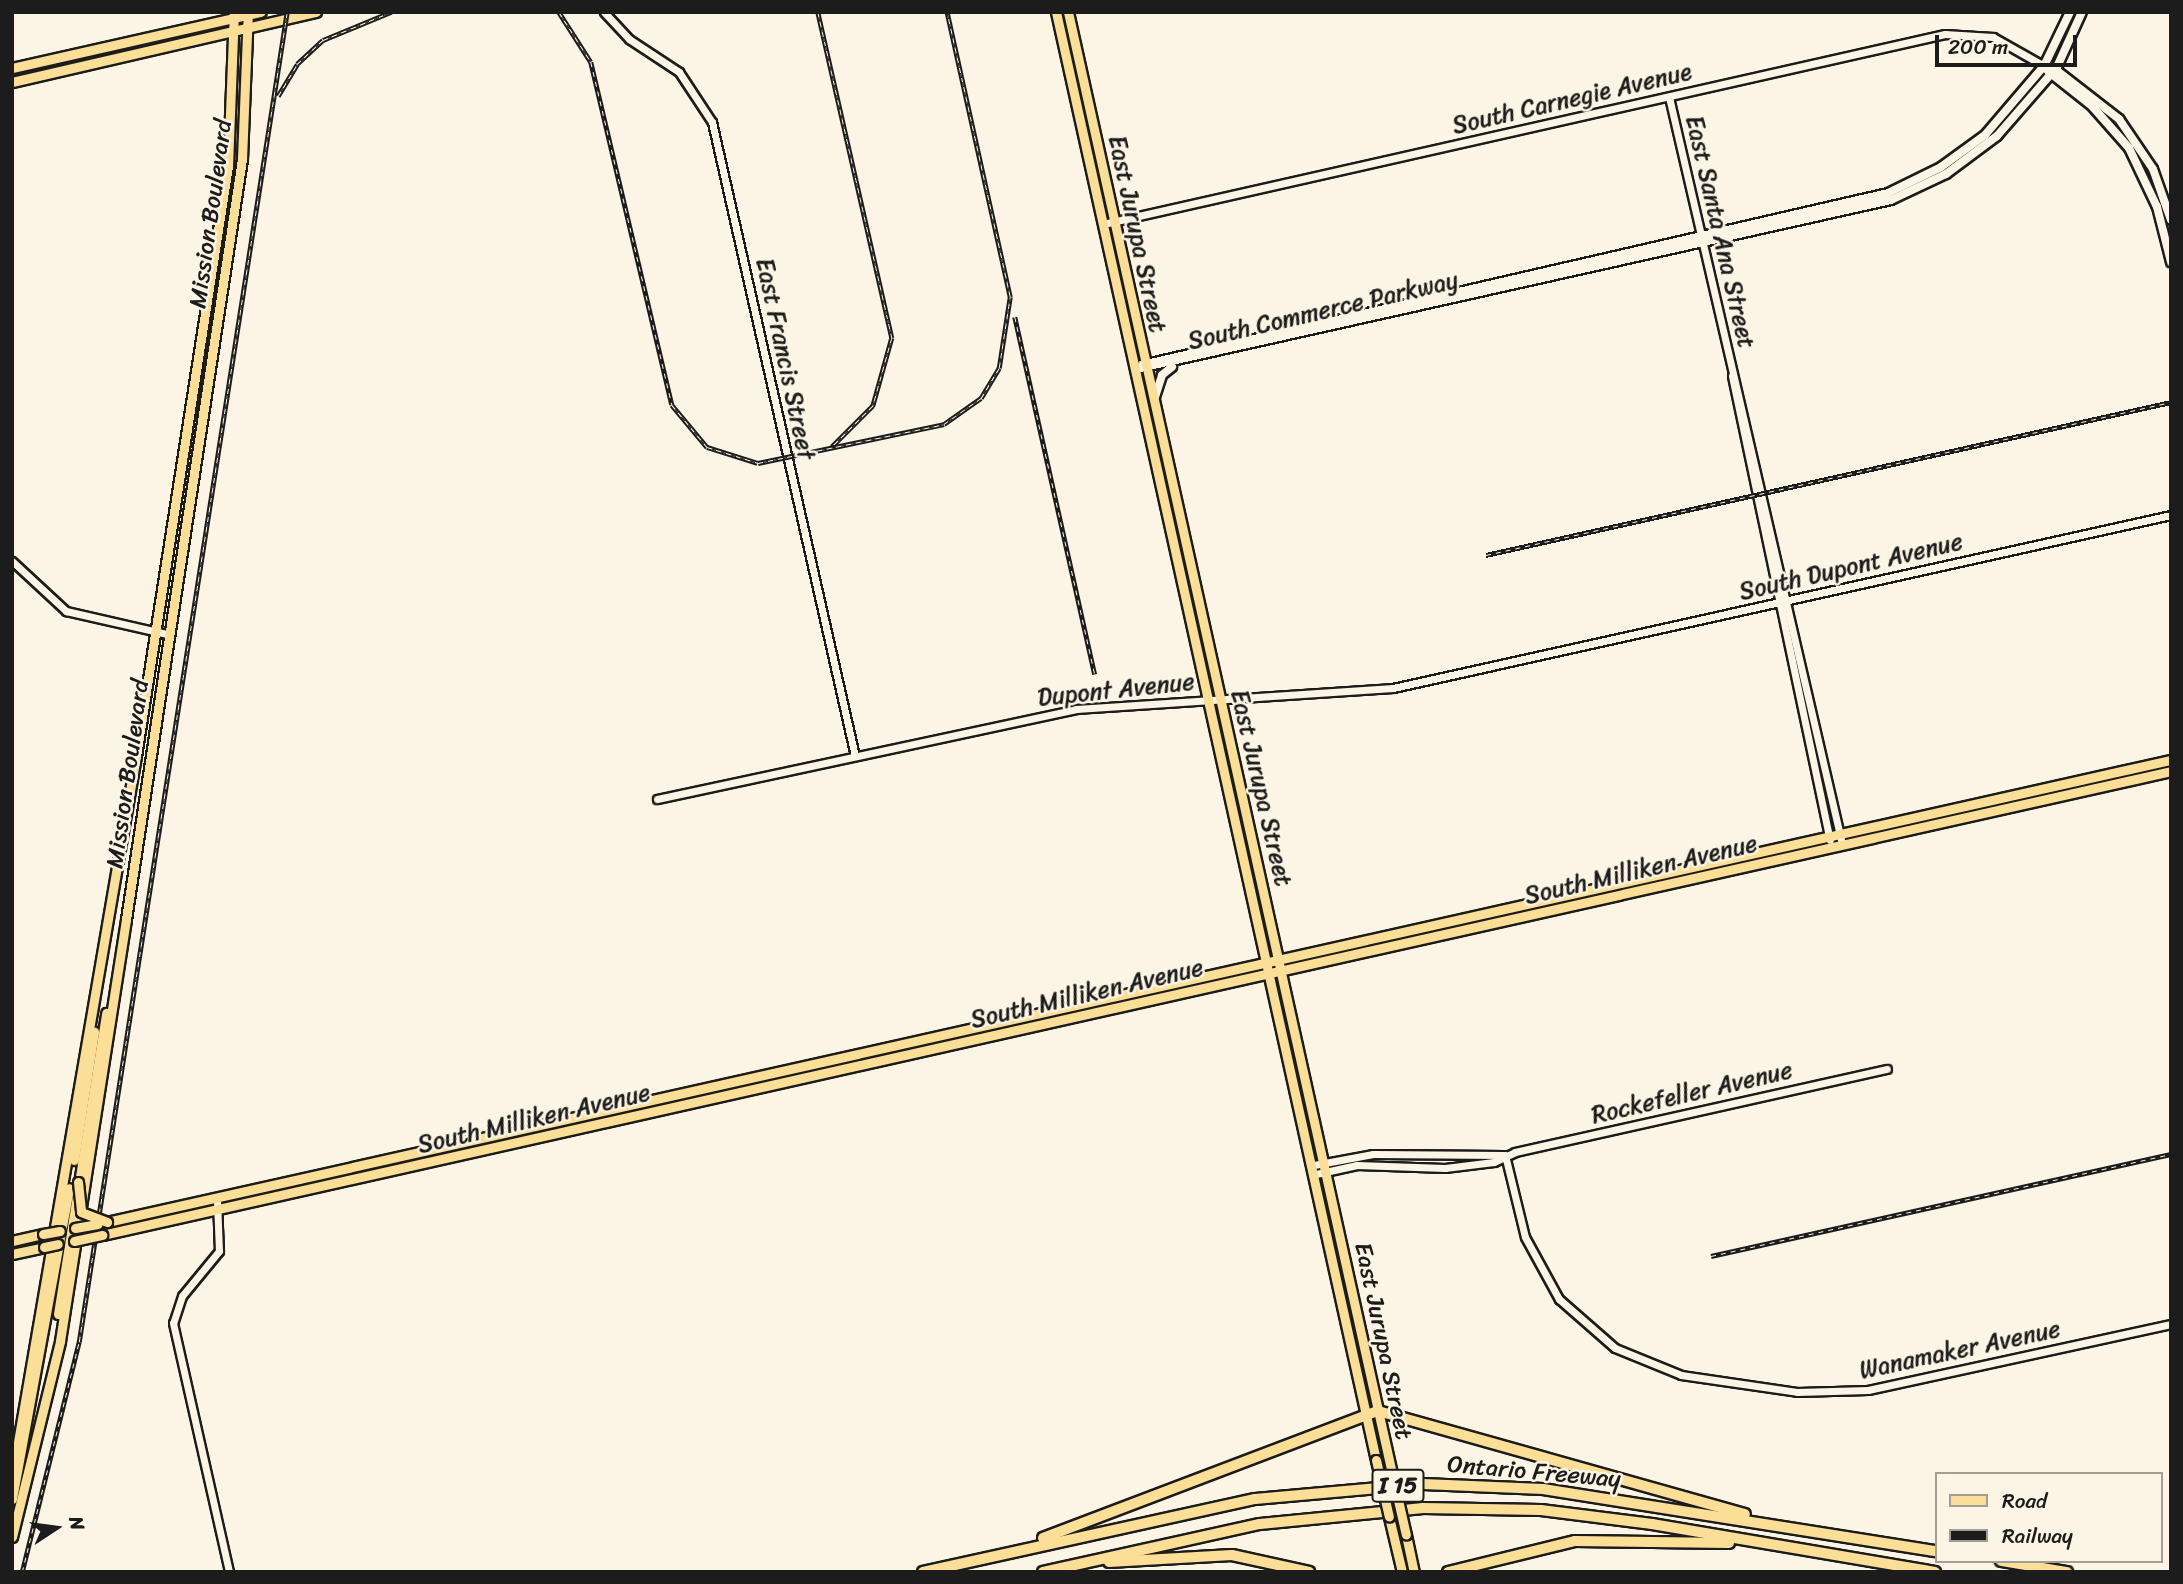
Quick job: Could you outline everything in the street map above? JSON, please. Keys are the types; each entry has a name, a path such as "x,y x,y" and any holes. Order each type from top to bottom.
{"highway":[{"path":"1024,1548 1365,1412 1378,1411 1774,1524"},
{"name":"Ontario Freeway","path":"923,1572 1255,1499 1423,1484 1543,1489 1934,1550"},
{"name":"Ontario Freeway","path":"1043,1572 1272,1522 1423,1508 1541,1510 1935,1572"},
{"path":"1448,1572 1575,1541 1770,1544"},
{"path":"1082,1563 1193,1553 1309,1572"},
{"path":"2013,1563 2067,1572"}],"main road":[{"path":"12,68 234,15 261,12"},
{"path":"12,82 316,12"},
{"name":"East Jurupa Street","path":"1068,12 1115,221 1266,962 1315,1169 1365,1412 1402,1572"},
{"name":"South Commerce Parkway","path":"1143,367 1181,363 1702,242 1910,184 1984,135 2044,66 2070,12"},
{"name":"South Commerce Parkway","path":"1143,367 1702,242 1871,208 1929,184 1997,136 2057,67 2082,12"},
{"name":"Mission Boulevard","path":"12,1537 19,1518 60,1341 167,634 243,159 248,14"},
{"name":"Mission Boulevard","path":"12,1477 96,992 228,166 234,15"},
{"path":"1057,15 1073,67 1082,72"},
{"name":"East Jurupa Street","path":"1057,15 1103,224 1154,404 1326,1167 1414,1572"},
{"path":"2044,66 2057,67 2097,96 2137,142 2171,220"},
{"path":"2044,66 2050,76 2092,106 2129,148 2157,207 2171,262"},
{"path":"1075,99 1084,104 1098,148"},
{"path":"1154,404 1162,375 1181,363"},
{"name":"South Milliken Avenue","path":"12,1241 462,1150 1282,971 2171,760"},
{"name":"South Milliken Avenue","path":"12,1254 220,1211 462,1150 1279,959 2171,771"},
{"path":"19,1518 66,1230 144,794"},
{"path":"96,992 75,1179 81,1212 107,1222"},
{"path":"12,1499 55,1309"}],"street":[{"name":"East Francis Street","path":"604,12 629,39 679,72 712,122 855,756"},
{"name":"South Carnegie Avenue","path":"1103,224 1945,34 1993,37 2044,66"},
{"name":"East Santa Ana Street","path":"1669,97 1732,376 1787,601 1836,840"},
{"name":"East Santa Ana Street","path":"1732,376 1778,603 1836,840"},
{"name":"South Dupont Avenue","path":"1540,656 2171,515"},
{"path":"12,561 66,611 153,633 167,634"},
{"name":"Dupont Avenue","path":"657,799 1076,709 1376,691 1540,656"},
{"name":"Rockefeller Avenue","path":"1315,1169 1368,1165 1459,1167 1888,1069"},
{"name":"Wanamaker Avenue","path":"1504,1155 1525,1237 1559,1298 1615,1348 1681,1375 1797,1392 1868,1390 2171,1324"},
{"path":"217,1200 220,1211 216,1258 182,1296 173,1323 229,1572"}],"railway":[{"path":"22,1572 79,1342 287,12"},
{"path":"278,96 297,64 323,40 391,12"},
{"path":"559,12 591,62 672,405 707,447 758,463 944,424 981,398 999,368 1010,297 947,12"},
{"path":"818,12 892,338 873,406 832,447"},
{"path":"1015,317 1095,674"},
{"path":"1486,555 2171,402"},
{"path":"1711,1256 2171,1154"}]}
